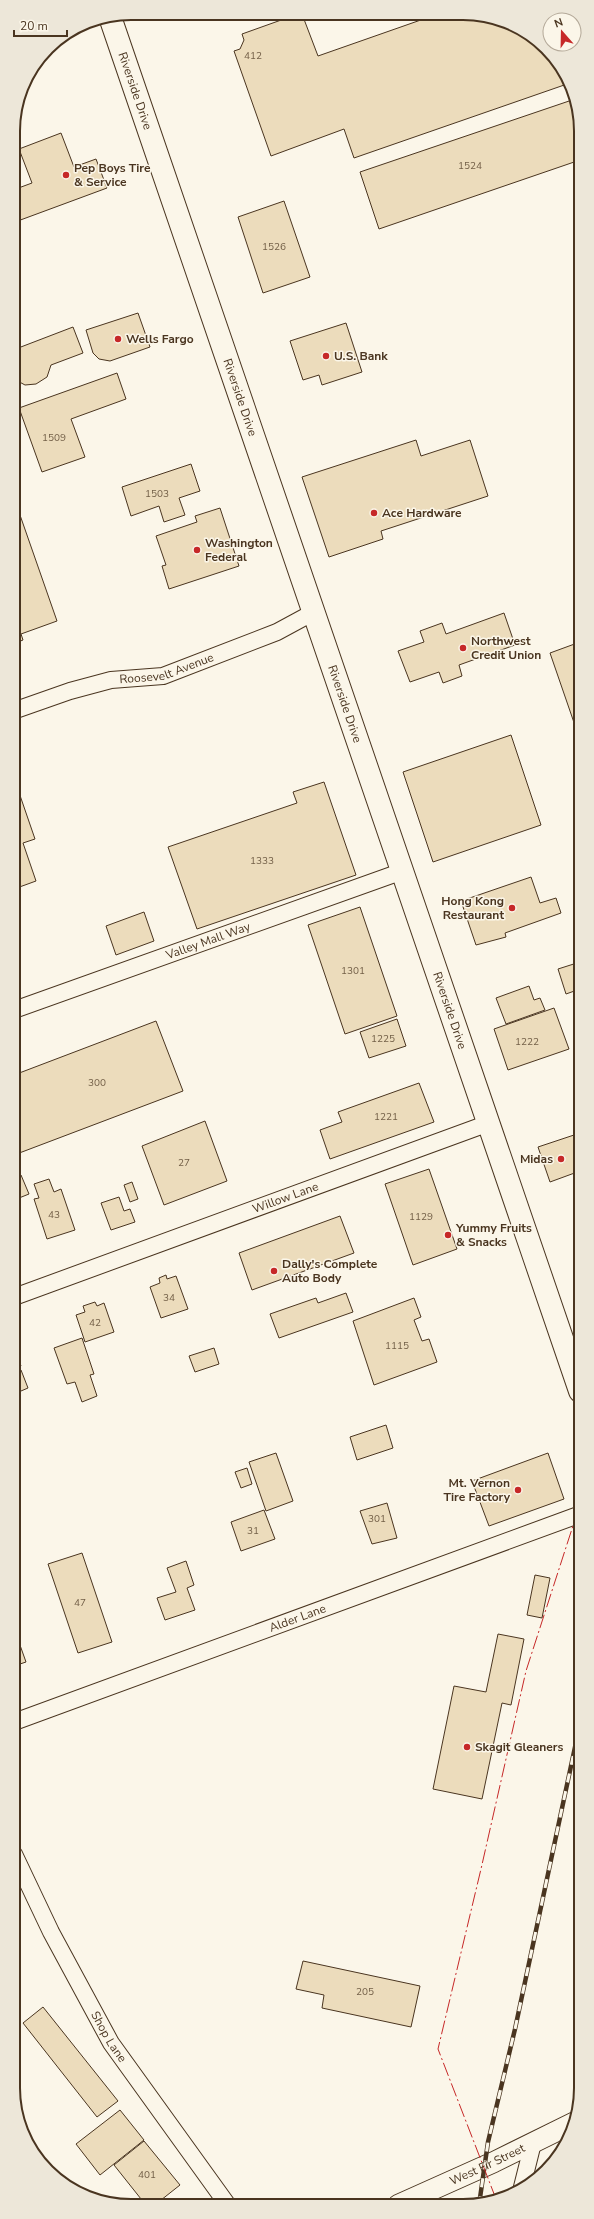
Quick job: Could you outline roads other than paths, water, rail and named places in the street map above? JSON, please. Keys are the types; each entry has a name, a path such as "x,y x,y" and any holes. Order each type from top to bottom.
{"main road":[{"name":"Riverside Drive","path":"112,22 574,1373"}],"street":[{"name":"Roosevelt Avenue","path":"20,709 70,691 111,680 162,676 277,632 314,612"},
{"name":"Valley Mall Way","path":"20,1008 403,871"},
{"name":"Willow Lane","path":"20,1295 489,1123"},
{"name":"Alder Lane","path":"20,1720 574,1516"},
{"name":"Shop Lane","path":"20,1867 51,1932 111,2043 224,2199"},
{"name":"West Fir Street","path":"411,2199 568,2126"},
{"path":"524,2181 533,2143"}],"railway":[{"path":"480,2198 488,2142 515,2029 574,1752"}],"place":[{"name":"Pep Boys Tire & Service","path":"66,175"},
{"name":"Wells Fargo","path":"118,339"},
{"name":"U.S. Bank","path":"326,356"},
{"name":"Ace Hardware","path":"374,513"},
{"name":"Washington Federal","path":"197,550"},
{"name":"Northwest Credit Union","path":"463,648"},
{"name":"Hong Kong Restaurant","path":"512,908"},
{"name":"Midas","path":"561,1159"},
{"name":"Yummy Fruits & Snacks","path":"448,1235"},
{"name":"Dally's Complete Auto Body","path":"274,1271"},
{"name":"Mt. Vernon Tire Factory","path":"518,1490"},
{"name":"Skagit Gleaners","path":"467,1747"}]}
